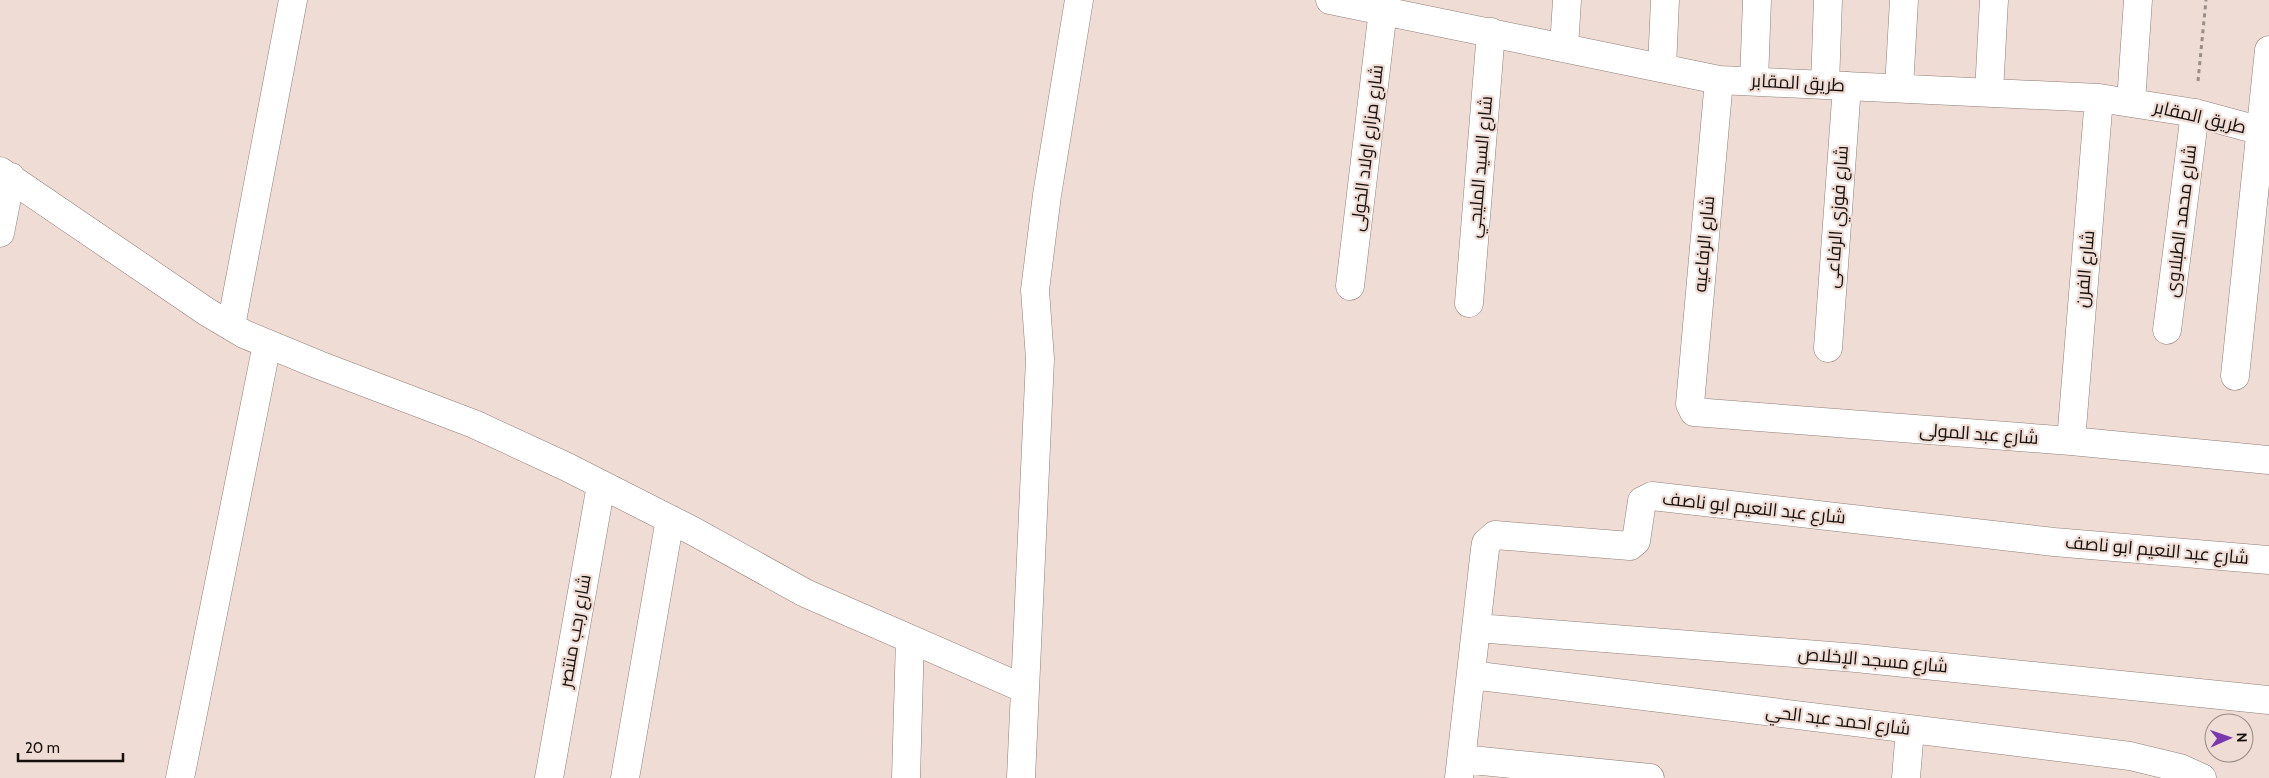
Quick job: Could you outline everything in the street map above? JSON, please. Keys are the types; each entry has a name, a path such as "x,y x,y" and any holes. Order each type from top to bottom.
{"street":[{"path":"231,326 292,0"},
{"path":"1021,778 1040,359 1035,290 1047,195 1079,0"},
{"name":"طريق المقابر","path":"1330,0 1366,5 1719,80 2099,98 2195,113 2266,132"},
{"path":"1564,47 1567,0"},
{"path":"1662,68 1665,0"},
{"path":"1754,81 1757,0"},
{"name":"شارع فوزي الرفاعى","path":"1828,0 1836,85 1828,348"},
{"path":"1899,88 1904,0"},
{"path":"1989,92 1994,0"},
{"path":"2131,102 2138,0"},
{"name":"شارع مزارع اولاد الخولى","path":"1350,286 1366,5"},
{"name":"شارع السيد المليجي","path":"1469,302 1491,32"},
{"path":"2235,376 2266,132 2269,50"},
{"name":"شارع الرفاعيه","path":"1691,409 1719,80"},
{"name":"شارع الفرن","path":"2070,441 2099,98"},
{"name":"شارع محمد الطبلاوى","path":"2167,330 2195,113"},
{"path":"0,233 5,174 207,312 231,326 267,344 474,424 602,484 805,593 1024,688"},
{"path":"180,778 267,344"},
{"name":"شارع عبد المولى","path":"1691,409 1694,412 2070,441 2269,460"},
{"name":"شارع رجب منتصر","path":"549,778 602,484"},
{"name":"شارع عبد النعيم ابو ناصف","path":"1460,769 1485,549 1490,538 1495,535 1630,546 1636,541 1640,505 1644,498 1648,496 2054,542 2269,560"},
{"path":"625,778 670,519"},
{"name":"شارع مسجد الإخلاص","path":"1477,628 1856,658 2269,700"},
{"path":"906,778 910,639"},
{"name":"شارع احمد عبد الحي","path":"1471,676 1910,729 2129,767 2180,768 2202,778"},
{"path":"1906,778 1910,729"},
{"path":"1460,769 1650,778"}],"path":[{"path":"2195,113 2206,0"}]}
